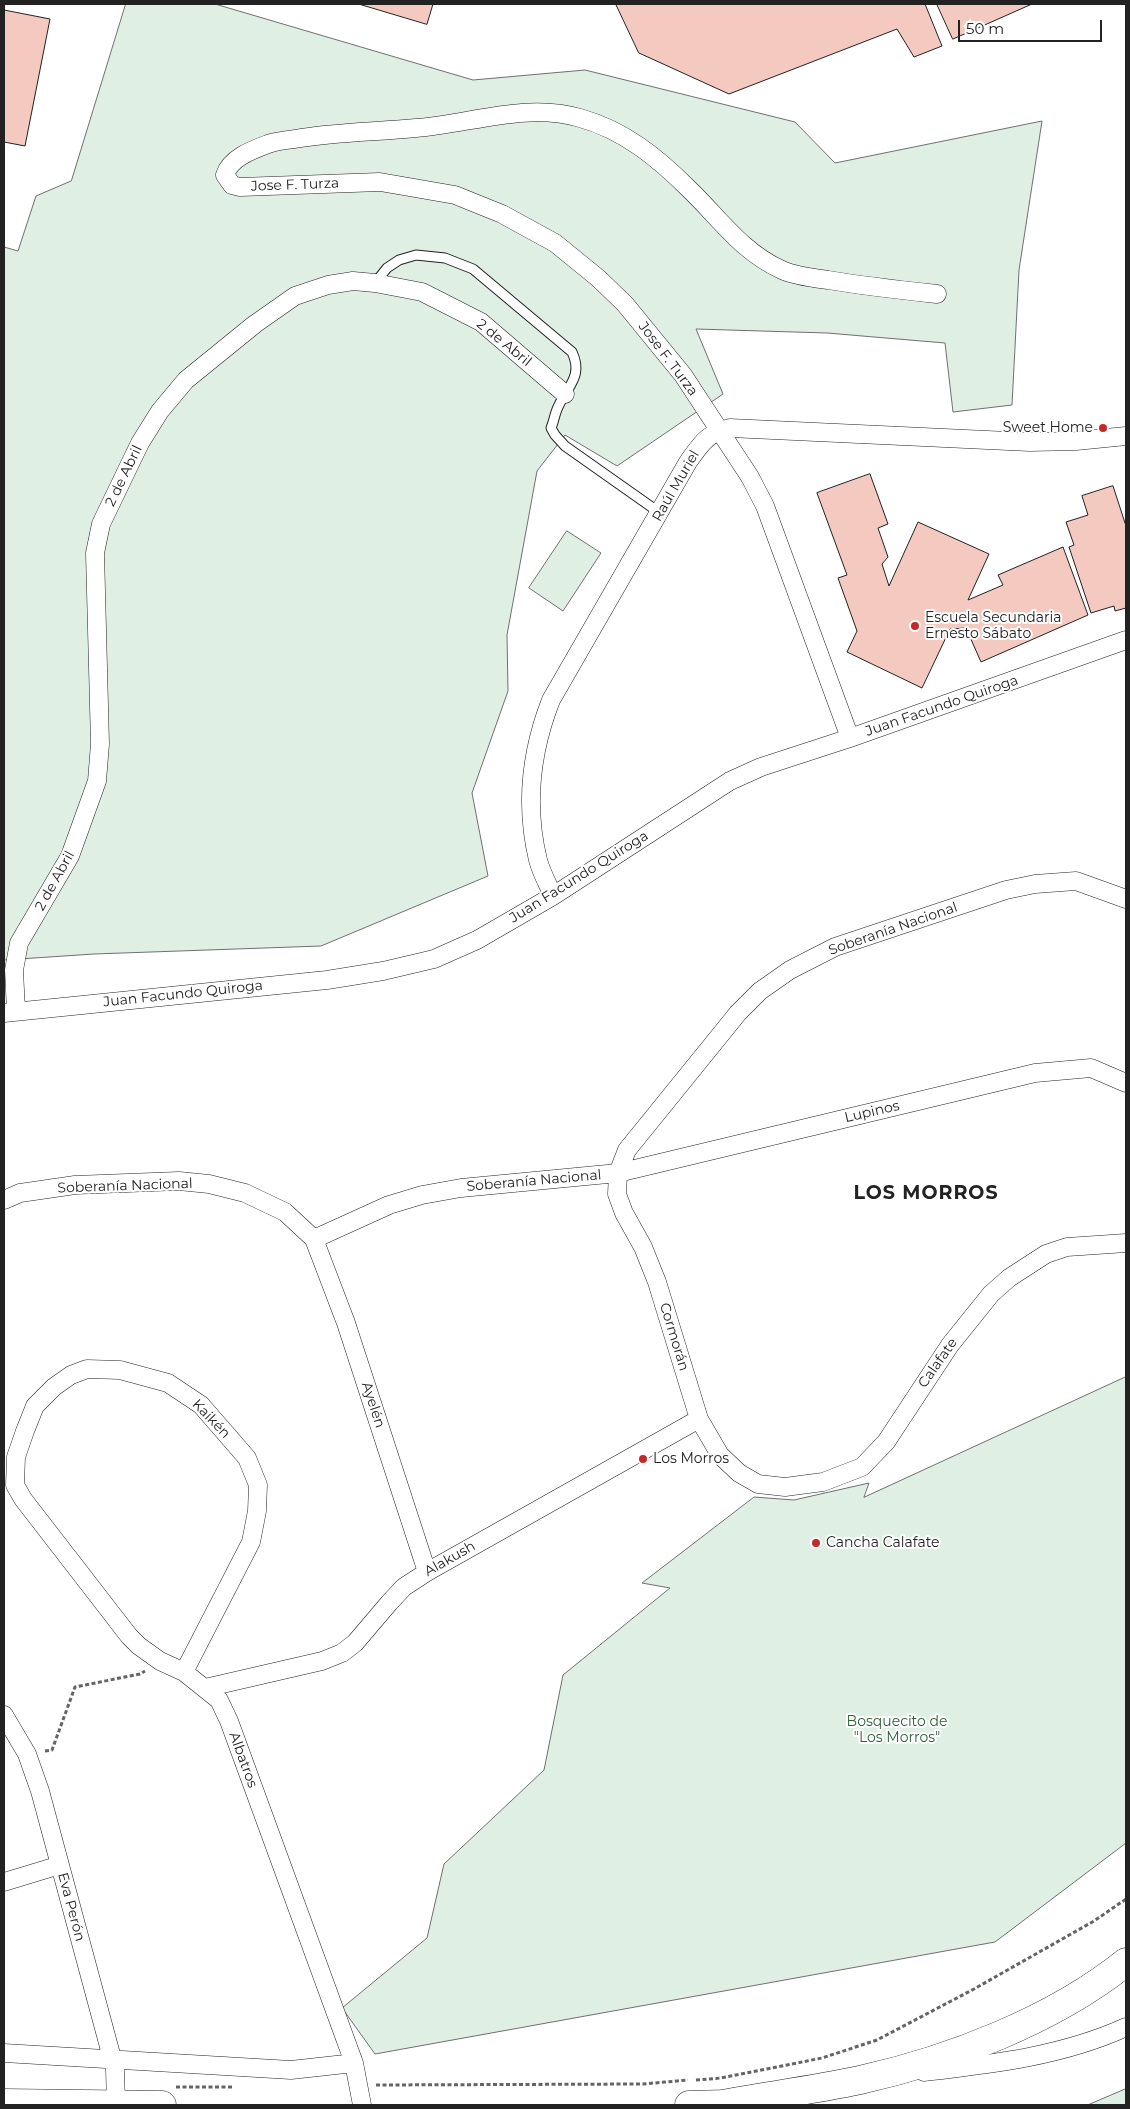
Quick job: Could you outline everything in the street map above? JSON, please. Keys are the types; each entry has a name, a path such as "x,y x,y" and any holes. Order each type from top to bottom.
{"highway":[{"path":"689,2105 722,2104 858,2080 943,2057 994,2037 1080,1993 1126,1962"},
{"path":"4,2104 116,2105 168,2096"}],"street":[{"name":"Jose F. Turza","path":"850,738 764,506 750,477 683,375 625,304 598,278 555,243 502,214 455,195 380,182 240,187 232,185 225,175 234,160 269,143 322,134 418,128 538,111 579,117 616,131 638,144 690,190 733,237 758,256 782,270 858,286 937,294"},
{"name":"2 de Abril","path":"10,1012 19,943 70,856 96,781 100,744 95,553 101,524 140,443 160,411 186,380 255,324 296,296 328,284 353,281 422,292 481,322 565,394"},
{"path":"719,430 738,429 1030,442 1076,441 1126,436"},
{"name":"Raúl Muriel","path":"553,896 538,861 531,815 530,781 542,724 552,700 688,462 704,440 719,430"},
{"name":"Juan Facundo Quiroga","path":"10,1012 327,980 383,971 434,959 477,940 553,896 730,780 761,767 850,738 1126,640"},
{"name":"Soberanía Nacional","path":"4,1200 20,1193 75,1185 179,1181 209,1184 245,1193 285,1212 314,1239 389,1205 422,1195 461,1188 618,1174 627,1150 738,1013 760,991 790,970 835,947 1006,890 1025,886 1076,881 1126,899"},
{"name":"Lupinos","path":"618,1174 1035,1074 1091,1068 1126,1082"},
{"name":"Cormorán","path":"618,1174 617,1194 624,1213 643,1247 657,1282 699,1419 720,1455 739,1473 758,1484"},
{"name":"Ayelén","path":"314,1239 346,1323 427,1572"},
{"name":"Calafate","path":"758,1484 785,1487 823,1482 862,1467 886,1442 950,1346 991,1294 1009,1278 1046,1254 1067,1247 1126,1243"},
{"name":"Kaikén","path":"15,1485 16,1457 36,1406 54,1387 71,1374 87,1369 120,1370 168,1383 201,1404 247,1458 258,1485 257,1512 251,1542 184,1672"},
{"name":"Alakush","path":"205,1688 322,1661 342,1653 355,1643 389,1602 404,1588 427,1572 699,1419"},
{"name":"Albatros","path":"15,1485 23,1499 129,1636 139,1646 160,1661 184,1672 219,1700 229,1721 354,2063 362,2105"},
{"name":"Eva Perón","path":"4,1715 27,1754 40,1791 115,2069 116,2105"},
{"path":"4,1882 60,1865"},
{"path":"858,2080 999,2064 1062,2049 1126,2027"},
{"path":"4,2053 291,2070 354,2063"}],"lane":[{"path":"375,283 387,268 399,260 416,255 445,258 472,269 572,352 577,363 576,376 558,407 551,428 555,435 565,446 660,513"}],"path":[{"path":"27,1754 52,1750 75,1688 140,1674 160,1661"},
{"path":"358,2085 643,2084 722,2078 822,2058 877,2040 974,1989 1077,1931 1126,1900"},
{"path":"168,2096 242,2086"}],"green space":[{"path":"126,4 215,4 473,80 585,70 795,122 835,163 1042,121 1019,270 1012,405 953,412 945,343 827,333 696,329 723,394 617,466 565,435 537,471 507,635 508,691 472,793 488,876 321,946 94,954 4,960 4,247 18,251 36,196 71,181"},
{"path":"567,531 601,553 563,611 529,588"},
{"name":"Bosquecito de \"Los Morros\"","path":"1126,1377 1126,1843 995,1942 375,2054 342,2008 427,1938 444,1864 544,1770 563,1675 670,1588 642,1583 754,1497 794,1500 869,1483 864,1497"},
{"path":"1126,2089 1126,2105 1088,2105"}],"building":[{"path":"359,4 433,4 427,24"},
{"path":"616,4 925,4 942,46 914,57 897,29 729,94 639,53"},
{"path":"937,4 1032,4 953,39"},
{"path":"4,10 50,19 25,146 4,142"},
{"path":"870,474 888,524 878,528 888,557 882,564 889,586 918,522 989,554 968,600 1003,585 998,575 1063,547 1088,615 981,662 966,628 950,629 922,688 847,652 857,631 838,578 847,575 817,493"},
{"path":"1113,486 1126,526 1126,608 1115,611 1114,606 1091,613 1069,547 1074,545 1066,522 1088,515 1082,496"}],"place":[{"name":"Sweet Home","path":"1103,428"},
{"name":"Escuela Secundaria Ernesto Sábato","path":"915,626"},
{"name":"Los Morros","path":"643,1459"},
{"name":"Cancha Calafate","path":"816,1543"}],"district":[{"name":"LOS MORROS","path":"926,1193"}]}
